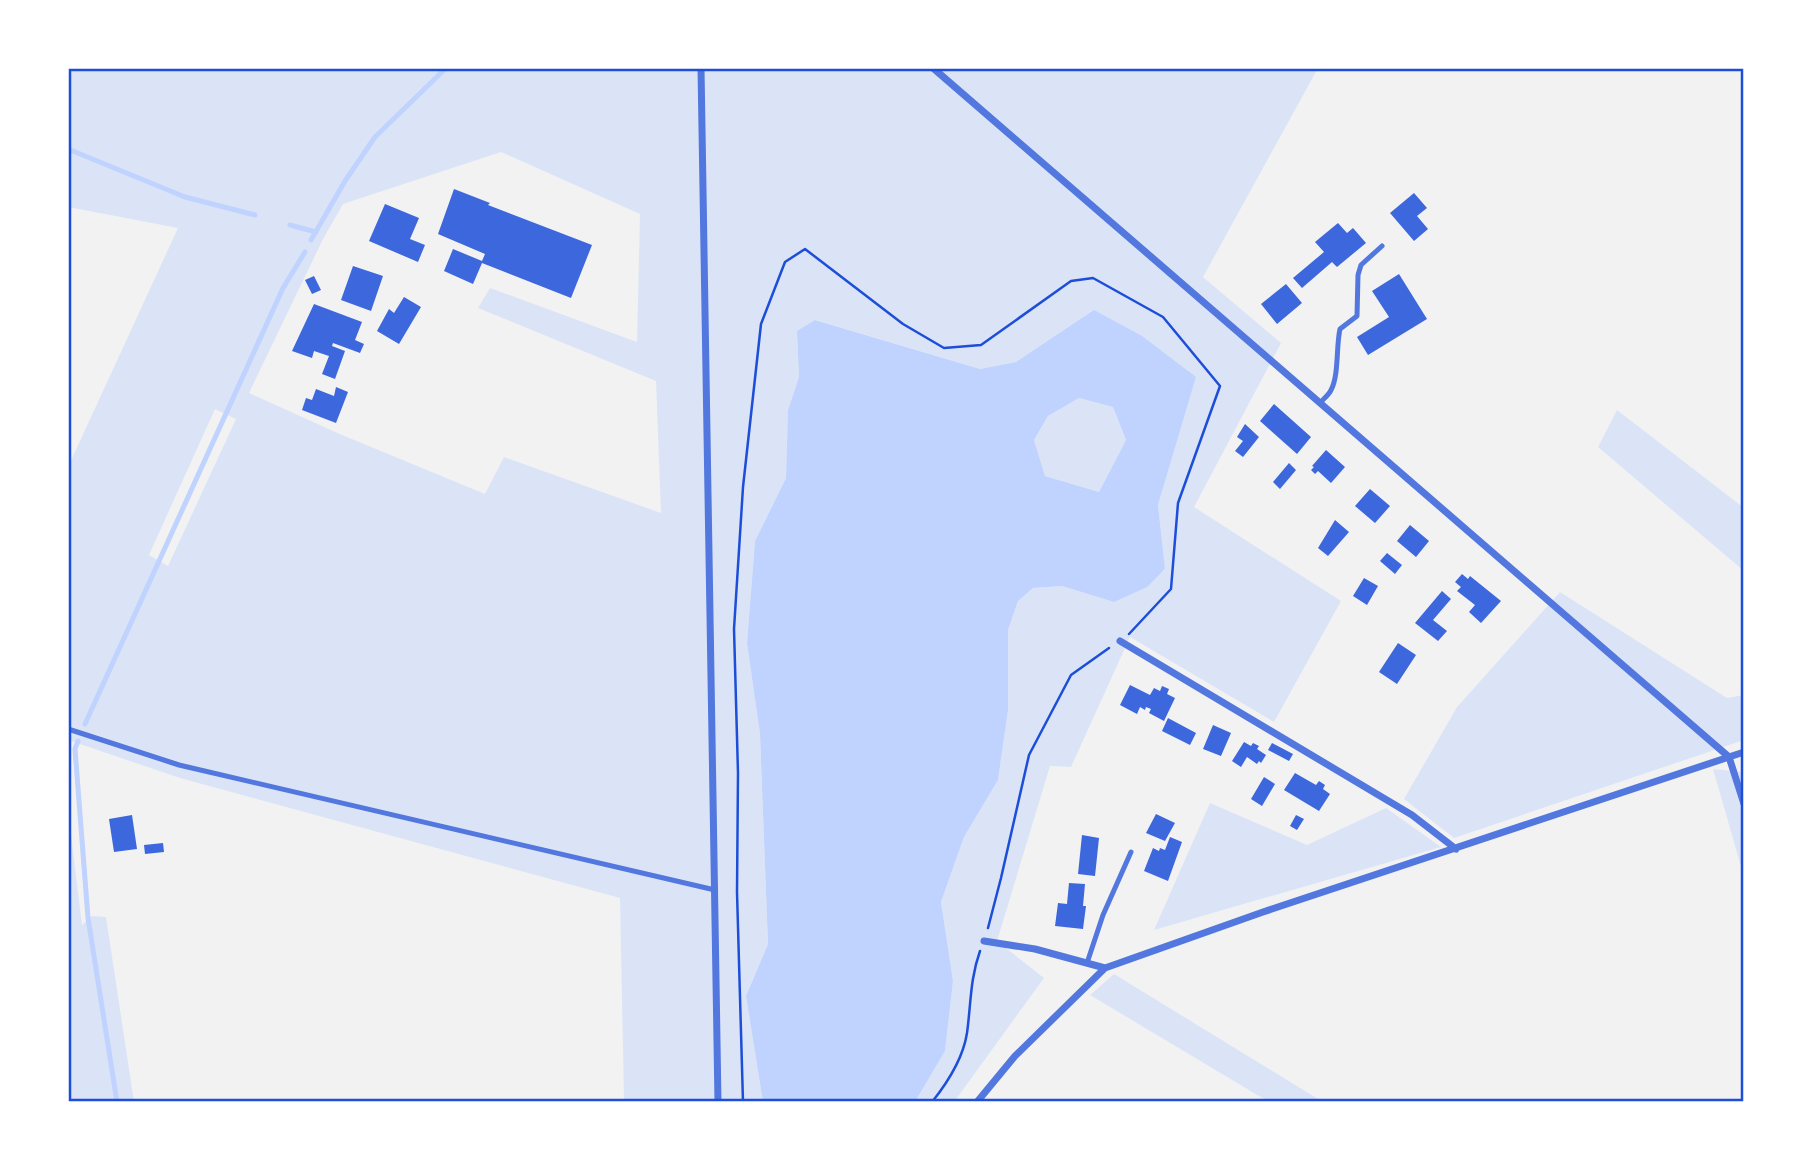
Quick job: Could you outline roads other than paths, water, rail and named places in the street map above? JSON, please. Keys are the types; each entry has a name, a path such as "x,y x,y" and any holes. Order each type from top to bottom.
{"street":[{"path":"701,68 718,1102"},
{"path":"933,68 1729,757 1744,804"},
{"path":"1119,642 1412,815 1456,849"},
{"path":"977,1102 1015,1056 1105,968 1263,912 1744,752"},
{"path":"984,941 1035,950 1105,968"}],"lane":[{"path":"1320,403 1331,391 1336,375 1336,348 1340,329 1357,316 1358,275 1361,265 1382,246"},
{"path":"68,729 179,765 715,890"},
{"path":"1087,963 1103,915 1131,852"}],"water":[{"path":"1094,310 1142,336 1196,377 1158,505 1165,569 1147,587 1114,602 1062,586 1033,588 1018,601 1008,630 1008,710 998,780 964,837 941,902 953,981 945,1051 915,1102 763,1102 746,996 768,944 760,734 747,643 755,541 786,478 788,410 799,377 797,331 815,320 980,369 1016,362","holes":["1079,398 1113,407 1126,440 1099,492 1045,476 1034,440 1048,416"]}],"waterway":[{"path":"311,240 345,181 375,137 446,68"},
{"path":"68,149 185,197 255,215"},
{"path":"290,225 316,232"},
{"path":"85,724 283,288 305,252"},
{"path":"78,741 75,749 88,918 117,1102"}]}
